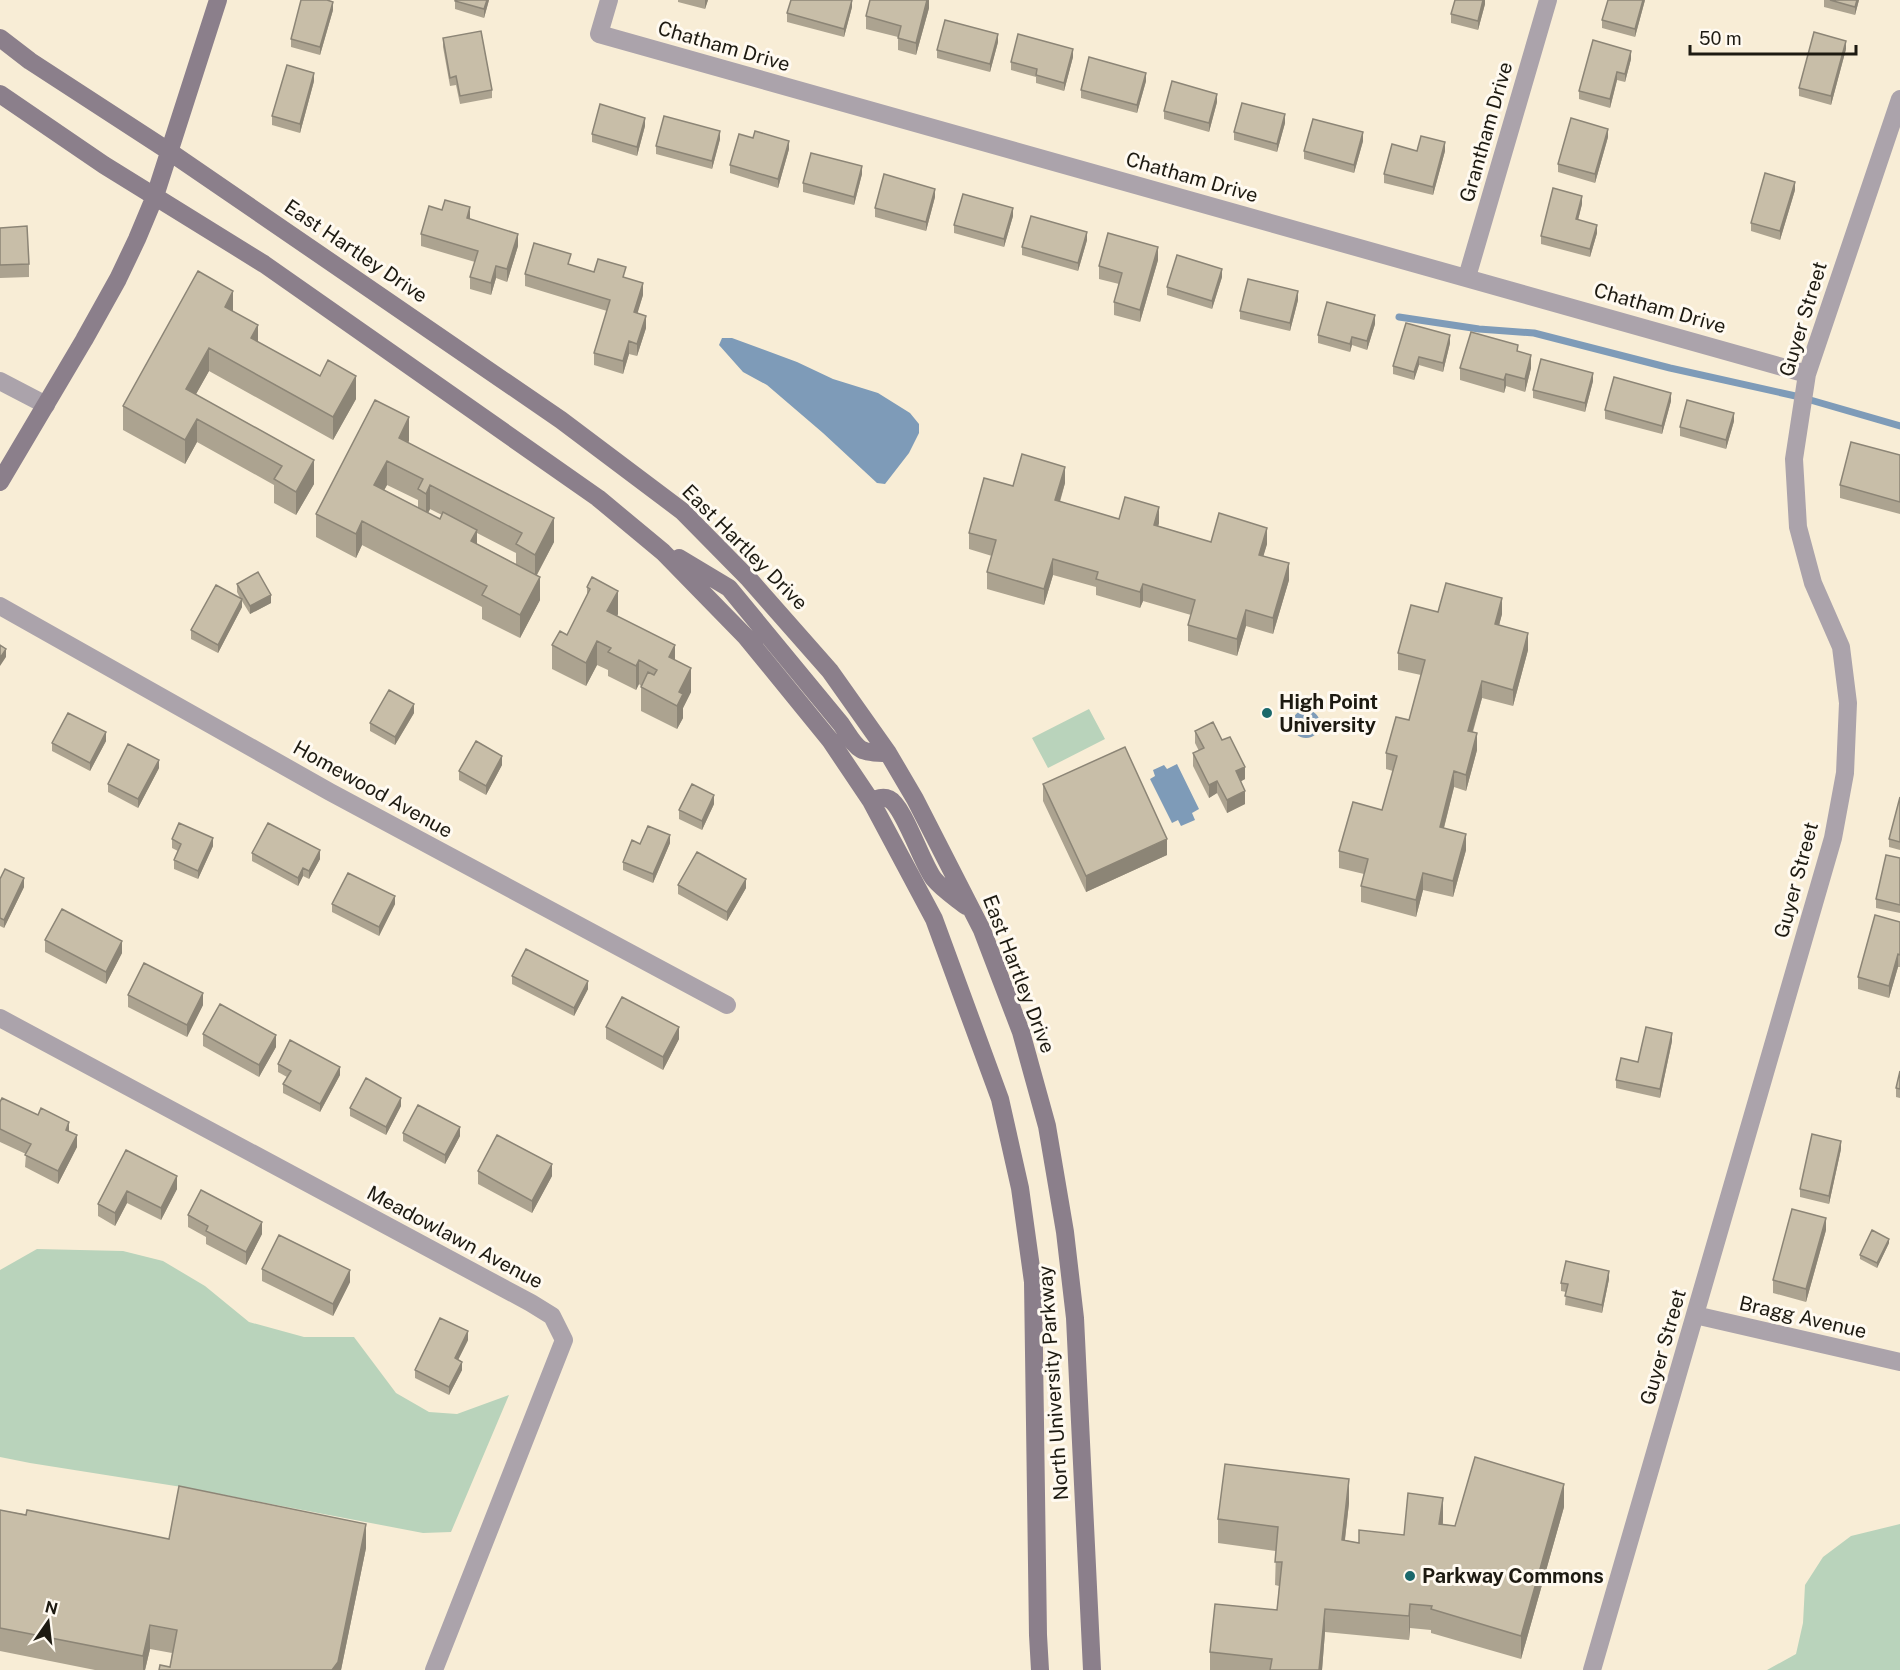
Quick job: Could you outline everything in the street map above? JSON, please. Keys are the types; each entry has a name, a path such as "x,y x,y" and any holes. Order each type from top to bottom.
{"main road":[{"path":"0,482 118,279 155,196 218,0"},
{"path":"0,38 30,62 170,152"},
{"path":"0,94 104,165 264,264 427,376 598,498 663,552 746,637 830,740 871,801 882,798 894,803 934,879 972,911"},
{"name":"East Hartley Drive","path":"170,152 561,420 682,511 749,579 830,671 888,753 915,799 982,930 1021,1032 1039,1095"},
{"path":"646,538 729,588 841,724 857,747 868,753 888,753"},
{"name":"North University Parkway","path":"871,801 934,919 1000,1099 1020,1188 1033,1282 1040,1670"},
{"name":"North University Parkway","path":"1039,1095 1047,1126 1065,1232 1075,1318 1092,1670"}],"street":[{"name":"Chatham Drive","path":"609,0 599,34 1807,374"},
{"name":"Grantham Drive","path":"1467,277 1548,0"},
{"name":"Guyer Street","path":"1592,1670 1833,838 1845,772 1848,703 1842,647 1813,583 1798,526 1794,459 1807,374 1900,99"},
{"path":"0,381 46,405"},
{"name":"Homewood Avenue","path":"0,606 330,792 727,1005"},
{"name":"Meadowlawn Avenue","path":"0,1018 552,1316 564,1340 434,1670"},
{"name":"Bragg Avenue","path":"1695,1316 1900,1362"}],"green space":[{"path":"1089,709 1105,739 1048,768 1032,738"},
{"path":"37,1249 123,1251 163,1261 205,1286 249,1322 304,1337 354,1337 396,1393 429,1412 457,1414 509,1395 451,1532 423,1533 188,1488 0,1457 0,1270"},
{"path":"1900,1524 1900,1670 1767,1670 1796,1654 1803,1623 1805,1585 1823,1557 1851,1536"}],"water":[{"path":"722,338 732,338 797,362 833,379 878,393 910,413 919,424 919,433 909,453 885,484 877,483 767,385 743,372 719,345"},
{"path":"1306,710 1316,714 1320,724 1316,734 1306,738 1296,734 1292,724 1296,714"},
{"path":"1177,764 1199,809 1192,813 1195,820 1181,826 1178,820 1172,823 1150,779 1155,776 1153,770 1164,765 1167,769"}],"building":[{"path":"301,0 333,2 320,47 291,39"},
{"path":"455,0 487,0 484,9"},
{"path":"791,0 852,0 844,29 787,13"},
{"path":"870,0 927,0 916,43 898,38 901,26 866,16"},
{"path":"1455,0 1483,0 1478,21 1451,14"},
{"path":"1608,0 1643,0 1635,29 1602,20"},
{"path":"1830,0 1857,0 1855,7"},
{"path":"945,20 998,34 990,64 937,50"},
{"path":"481,31 492,90 460,96 456,76 450,78 443,38"},
{"path":"1814,32 1846,41 1831,96 1799,88"},
{"path":"1018,34 1073,49 1064,83 1036,75 1037,69 1011,62"},
{"path":"1593,40 1631,51 1625,74 1617,72 1610,99 1579,91"},
{"path":"1089,57 1146,73 1137,105 1081,90"},
{"path":"287,65 314,73 300,124 272,116"},
{"path":"1172,81 1217,94 1209,123 1164,111"},
{"path":"1242,103 1285,114 1277,144 1234,132"},
{"path":"600,104 645,118 637,147 592,134"},
{"path":"664,116 720,131 712,161 656,146"},
{"path":"1571,118 1608,129 1595,174 1558,164"},
{"path":"1313,119 1363,132 1354,165 1304,151"},
{"path":"755,131 789,141 778,179 730,165 739,134 753,138"},
{"path":"1421,136 1445,142 1433,187 1384,174 1392,144 1417,151"},
{"path":"811,153 862,166 854,197 803,183"},
{"path":"1765,173 1795,182 1780,231 1751,223"},
{"path":"884,174 935,189 926,222 875,208"},
{"path":"1553,188 1582,196 1576,219 1597,225 1590,249 1541,236"},
{"path":"963,194 1013,208 1004,239 954,225"},
{"path":"445,200 470,207 467,218 518,234 507,269 496,266 491,283 470,277 478,251 421,234 429,206 442,210"},
{"path":"1031,216 1087,232 1078,263 1022,247"},
{"path":"27,226 29,264 0,265 0,228"},
{"path":"1108,233 1158,247 1140,310 1114,302 1122,273 1099,266"},
{"path":"534,243 571,254 568,264 594,272 598,259 626,267 623,277 643,283 634,312 646,316 637,344 629,341 623,361 594,353 610,300 525,274"},
{"path":"1177,255 1222,269 1212,301 1167,287"},
{"path":"198,271 233,291 225,307 258,325 251,338 320,376 328,360 356,376 333,417 209,348 186,389 314,460 296,492 274,479 282,466 197,419 185,440 123,406"},
{"path":"1248,279 1298,291 1290,323 1240,311"},
{"path":"1327,302 1375,315 1367,341 1352,337 1350,344 1318,335"},
{"path":"1406,323 1450,335 1443,363 1419,357 1414,372 1393,366"},
{"path":"1471,332 1518,345 1517,351 1531,355 1525,379 1506,374 1504,380 1460,368"},
{"path":"1541,359 1593,373 1585,403 1533,390"},
{"path":"1614,377 1671,393 1662,426 1605,410"},
{"path":"375,400 409,417 399,438 554,518 535,555 516,544 522,533 430,485 426,494 418,489 423,479 387,461 374,485 440,519 443,512 477,530 471,541 540,577 520,615 482,595 487,586 362,521 356,534 316,514"},
{"path":"1687,400 1734,413 1726,440 1680,427"},
{"path":"1851,442 1900,455 1900,502 1840,485"},
{"path":"1022,454 1065,467 1055,500 1119,519 1125,497 1159,507 1154,525 1211,542 1219,513 1267,528 1259,555 1289,563 1273,618 1246,610 1237,639 1188,625 1195,600 1143,584 1140,592 1096,579 1098,572 1053,559 1044,589 987,572 996,540 969,533 984,478 1013,486"},
{"path":"258,572 271,595 250,606 237,584"},
{"path":"592,577 618,591 607,611 675,645 669,657 691,668 679,692 683,694 677,706 641,687 648,672 654,675 657,670 639,660 636,666 608,652 611,648 597,641 586,663 552,645 560,631 567,635 590,589 587,587"},
{"path":"1446,583 1502,598 1495,624 1528,633 1513,690 1482,681 1468,731 1477,733 1466,775 1454,771 1440,827 1466,834 1453,881 1423,873 1416,900 1361,886 1368,859 1339,851 1353,802 1382,810 1397,756 1386,753 1396,717 1409,720 1425,660 1398,653 1411,605 1438,612"},
{"path":"216,585 242,599 218,645 191,630"},
{"path":"0,645 6,649 0,658"},
{"path":"389,690 414,704 395,737 370,723"},
{"path":"68,713 106,732 90,763 52,743"},
{"path":"1213,722 1222,740 1230,737 1245,767 1236,771 1245,791 1227,800 1217,781 1209,785 1193,753 1204,748 1195,731"},
{"path":"476,741 502,756 486,786 459,771"},
{"path":"128,744 159,760 138,799 108,784"},
{"path":"1125,747 1167,839 1086,876 1043,784"},
{"path":"692,784 714,795 702,821 679,810"},
{"path":"1900,797 1900,842 1889,839"},
{"path":"179,823 213,838 198,871 174,860 181,844 172,839"},
{"path":"268,823 320,850 309,871 303,868 298,878 252,853"},
{"path":"648,826 670,835 653,874 623,862 632,840 640,844"},
{"path":"697,852 746,879 727,912 678,885"},
{"path":"1886,855 1900,858 1900,905 1876,899"},
{"path":"5,869 24,878 4,920 0,918 0,879"},
{"path":"348,873 395,896 379,927 332,904"},
{"path":"62,909 122,941 106,972 45,940"},
{"path":"1875,915 1900,922 1900,955 1898,954 1889,986 1858,977"},
{"path":"526,949 588,981 574,1008 512,976"},
{"path":"144,963 203,993 187,1025 128,995"},
{"path":"622,997 679,1027 663,1057 606,1027"},
{"path":"220,1004 276,1035 259,1065 203,1034"},
{"path":"1646,1027 1672,1033 1660,1089 1616,1080 1621,1058 1638,1062"},
{"path":"290,1040 340,1067 320,1104 283,1084 291,1071 278,1064"},
{"path":"1900,1071 1900,1089 1896,1088"},
{"path":"366,1078 401,1098 386,1127 350,1108"},
{"path":"2,1098 38,1115 41,1108 69,1122 66,1130 77,1135 58,1171 25,1155 31,1144 0,1129"},
{"path":"418,1105 460,1127 445,1155 403,1133"},
{"path":"1812,1134 1841,1141 1829,1196 1800,1189"},
{"path":"497,1135 552,1164 532,1201 478,1171"},
{"path":"126,1150 177,1176 161,1208 127,1191 115,1213 98,1204"},
{"path":"201,1190 262,1222 246,1252 206,1231 208,1226 188,1215"},
{"path":"1792,1209 1826,1218 1806,1289 1773,1280"},
{"path":"1872,1230 1889,1239 1877,1263 1860,1255"},
{"path":"279,1235 350,1270 333,1304 262,1269"},
{"path":"1566,1261 1609,1271 1602,1305 1565,1296 1568,1284 1561,1283"},
{"path":"440,1318 468,1331 455,1358 462,1362 449,1387 415,1370"},
{"name":"Parkway Commons","path":"1475,1457 1564,1484 1521,1636 1431,1609 1432,1606 1410,1604 1409,1616 1325,1609 1319,1670 1270,1670 1272,1659 1210,1652 1215,1604 1277,1610 1282,1562 1275,1562 1278,1527 1218,1519 1225,1464 1349,1479 1342,1540 1359,1543 1359,1530 1404,1535 1408,1493 1443,1498 1439,1524 1455,1526"},
{"path":"179,1486 366,1524 338,1662 332,1670 159,1670 160,1665 170,1667 177,1630 150,1625 143,1656 0,1628 0,1510 26,1515 27,1510 169,1539"}],"waterway":[{"path":"1399,317 1479,329 1534,333 1670,368 1800,397 1900,426"}],"place":[{"name":"High Point University","path":"1267,713"},
{"name":"Parkway Commons","path":"1410,1576"}]}
